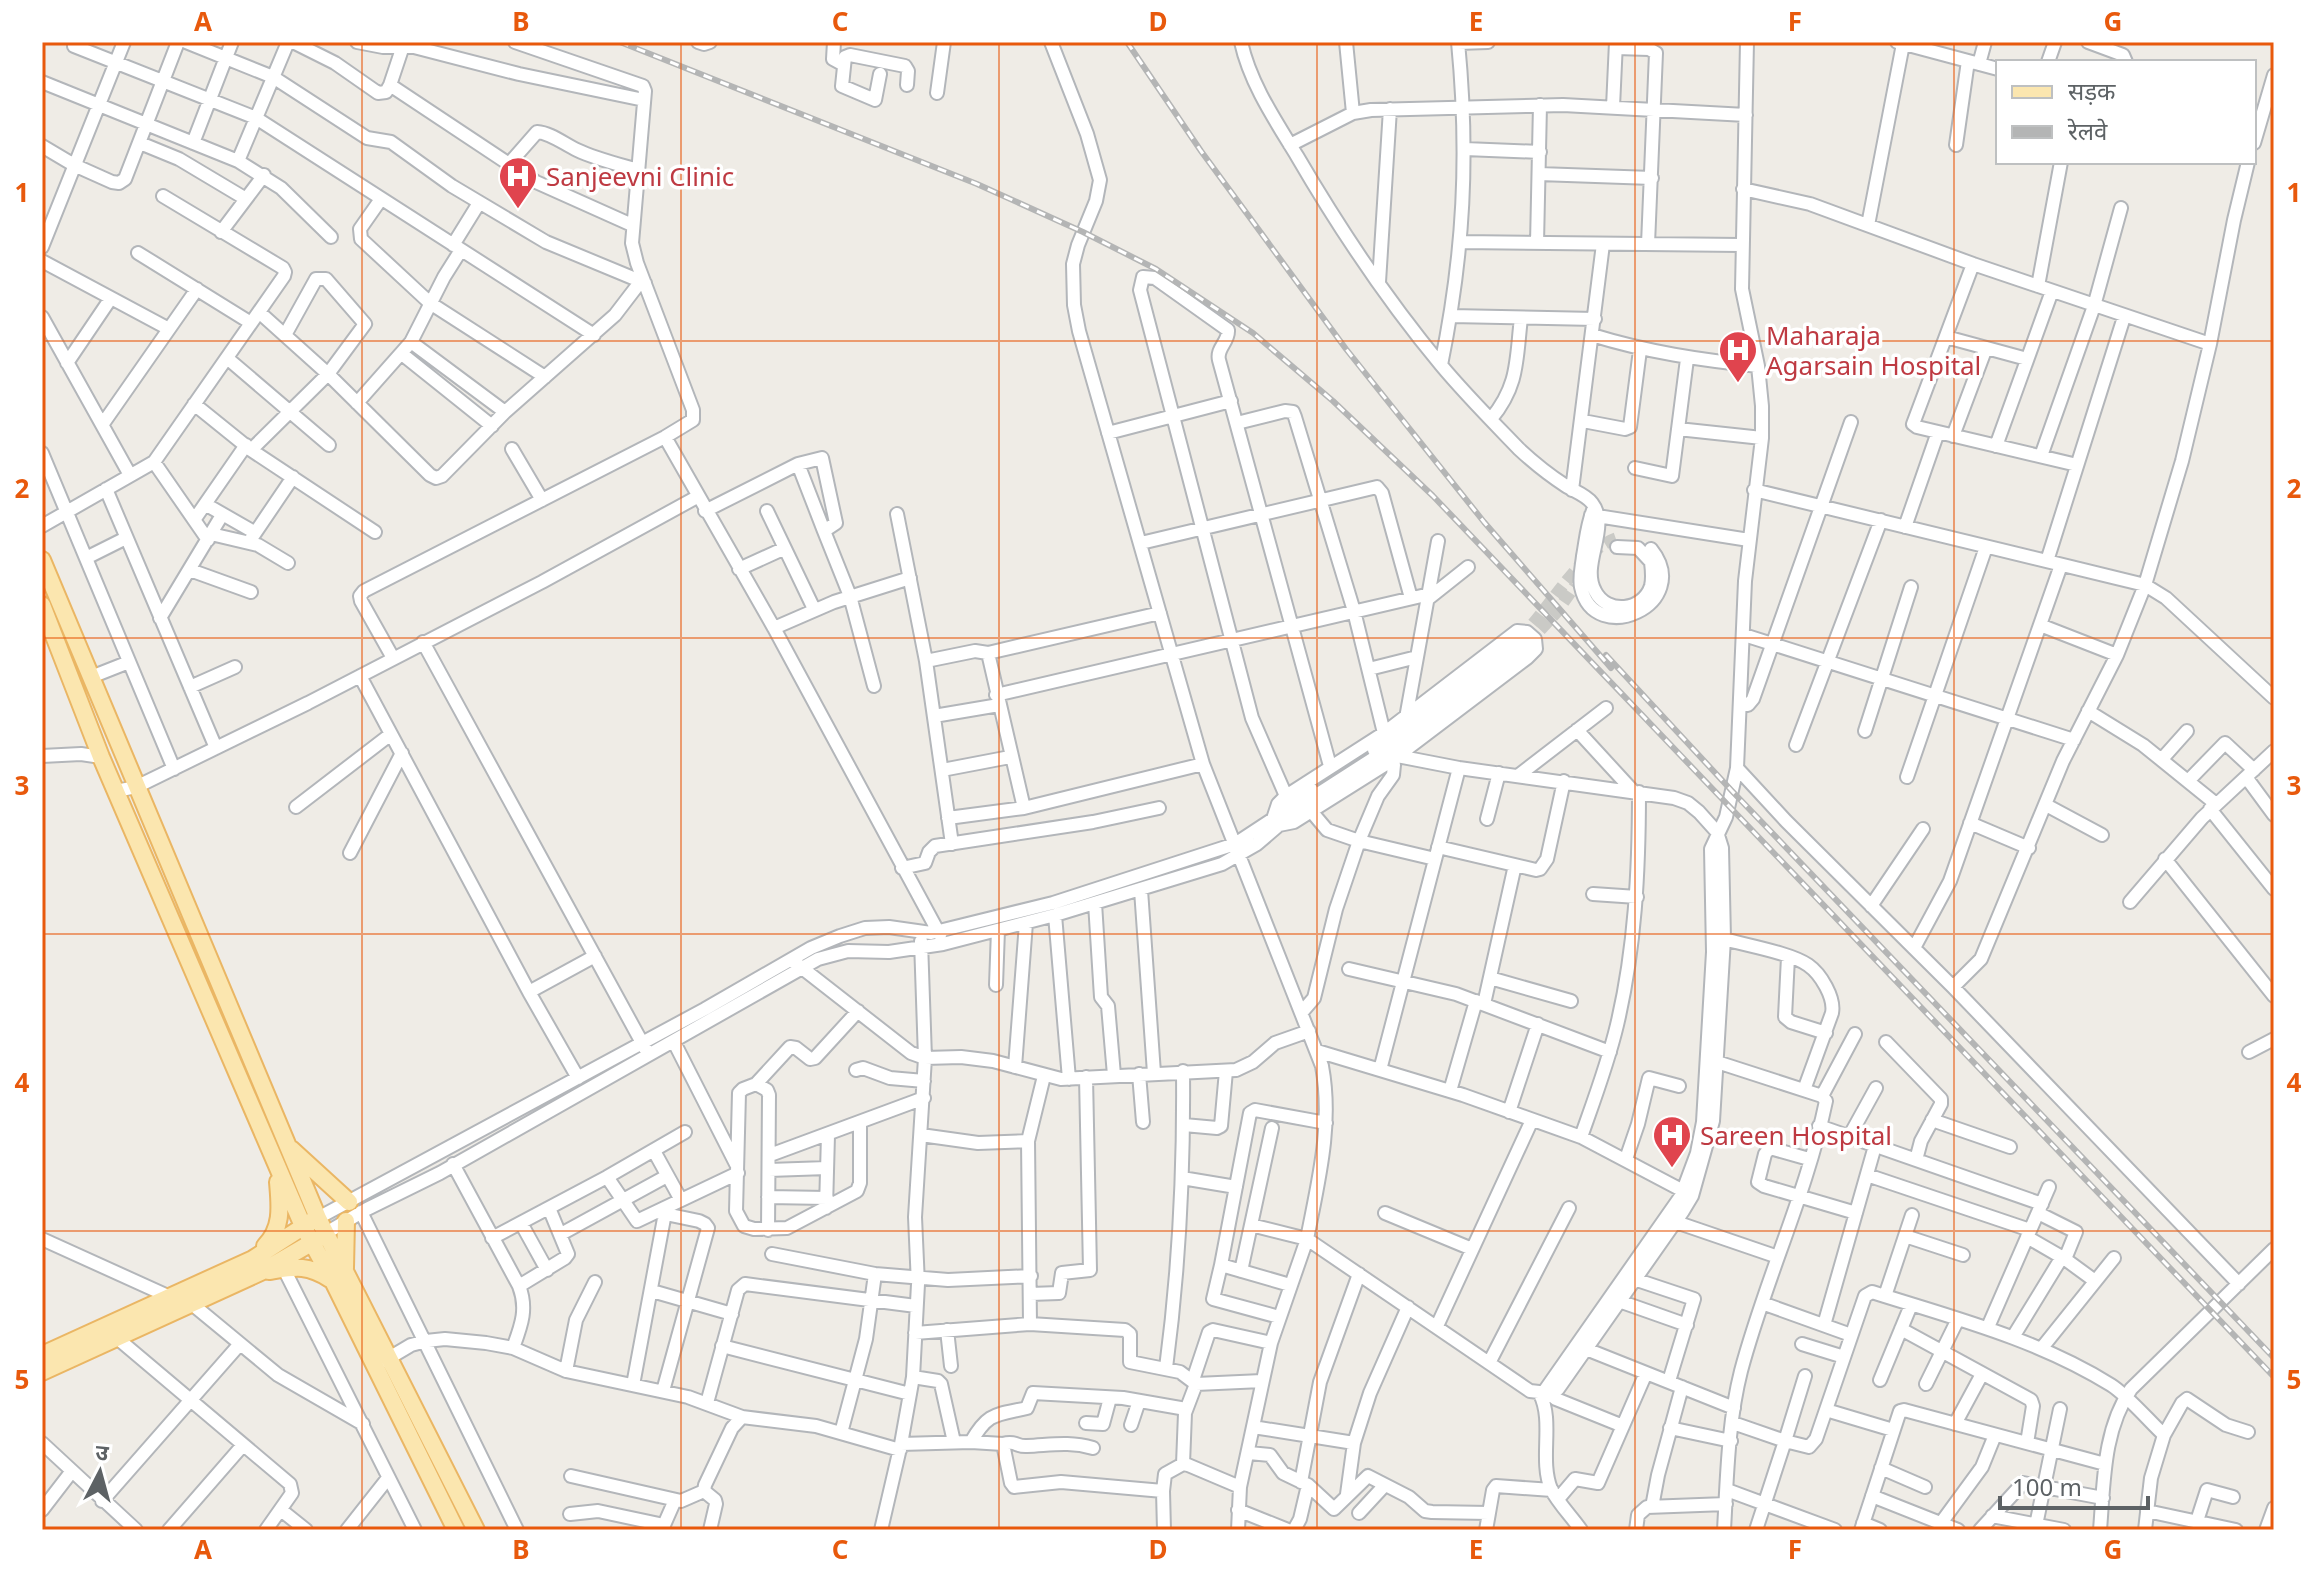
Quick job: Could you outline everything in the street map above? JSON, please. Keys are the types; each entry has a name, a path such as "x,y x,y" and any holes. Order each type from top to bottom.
{"main road":[{"path":"42,560 287,1145 314,1230"},
{"path":"42,605 101,757 277,1169 389,1356 476,1530"},
{"path":"287,1145 355,1207"},
{"path":"255,1266 275,1236 280,1214 277,1169"},
{"path":"346,1221 340,1277 375,1369 452,1528"},
{"path":"42,1372 192,1304 314,1230"},
{"path":"42,1355 170,1297 255,1266 315,1269 340,1277"}],"street":[{"path":"42,247 124,42"},
{"path":"42,146 112,182 119,183 125,179 178,42"},
{"path":"186,42 273,77 367,138 391,142 479,203 546,242 643,282"},
{"path":"193,143 232,42"},
{"path":"238,161 290,42 335,63 378,93 386,92 390,85 403,46"},
{"path":"357,42 383,47 403,46 644,100"},
{"path":"393,658 361,601 364,591 690,424 694,415 643,282 632,243 645,91 638,82 515,42"},
{"path":"698,42 710,42"},
{"path":"834,42 833,59 844,65"},
{"path":"937,93 944,42"},
{"path":"1051,42 1087,134 1100,180 1096,201 1078,245 1072,280 1079,331 1203,764 1317,1051 1325,1082 1325,1148 1307,1239 1279,1317 1262,1381 1240,1487 1238,1530"},
{"path":"1241,42 1263,99 1324,202 1441,365 1530,459 1591,502 1594,513 1581,571 1581,589 1593,607 1604,614 1626,617 1636,615 1656,597 1661,571 1653,550 1641,542 1617,542"},
{"path":"1346,42 1353,113"},
{"path":"1441,365 1461,242 1465,149 1458,42 1488,42"},
{"path":"1688,1194 1703,1122 1713,952 1711,849 1726,817 1737,768 1749,540 1762,438 1758,366 1742,289 1747,42"},
{"path":"1956,145 1973,62 1985,42"},
{"path":"2088,42 2123,55 2125,60"},
{"path":"1868,225 1899,43 1996,68"},
{"path":"1613,107 1616,45 1649,49 1656,53 1648,244"},
{"path":"74,46 256,118 594,335"},
{"path":"880,74 877,98 872,100 842,86 845,57 850,55 905,66 908,71 907,85"},
{"path":"2256,135 2274,75"},
{"path":"42,82 238,161 264,175 289,195 331,237"},
{"path":"390,85 508,165 568,198 632,225"},
{"path":"1290,145 1353,113 1390,109 1540,105 1746,115"},
{"path":"1537,243 1540,105"},
{"path":"1379,282 1390,109"},
{"path":"508,165 537,132 545,133 578,151 638,170"},
{"path":"140,143 179,159 246,199"},
{"path":"1465,149 1540,152"},
{"path":"2038,286 2061,164"},
{"path":"1953,987 1981,959 2074,740 2117,655 2145,585 2182,461 2248,164"},
{"path":"1539,174 1652,178"},
{"path":"221,232 264,175"},
{"path":"1743,189 1810,204 2124,317 2210,344"},
{"path":"42,526 154,462 285,272 163,196"},
{"path":"381,199 359,235 430,303 545,377"},
{"path":"357,403 411,342 479,203"},
{"path":"2041,456 2094,306 2121,208"},
{"path":"1461,242 1741,245"},
{"path":"1572,490 1603,244"},
{"path":"138,253 197,289 285,335 436,478 442,476 505,412 594,335 643,282"},
{"path":"42,261 169,329"},
{"path":"1973,264 1913,424 2077,465"},
{"path":"1286,796 1252,718 1140,290 1143,277 1155,278 1226,327 1229,335 1218,355 1330,766"},
{"path":"194,520 249,447 291,412 328,374 365,324 326,279 316,279 285,335"},
{"path":"102,425 197,289"},
{"path":"1996,446 2052,291"},
{"path":"67,363 111,298"},
{"path":"1451,316 1595,319"},
{"path":"42,317 130,475"},
{"path":"2047,561 2124,317"},
{"path":"1491,419 1506,401 1514,380 1521,318"},
{"path":"1592,335 1640,350 1687,359 1758,366"},
{"path":"1946,337 2027,359"},
{"path":"411,342 505,412"},
{"path":"1953,436 1986,348"},
{"path":"1583,421 1628,429 1640,350"},
{"path":"402,354 492,426"},
{"path":"227,358 329,445"},
{"path":"1635,468 1672,476 1687,359"},
{"path":"1108,433 1231,401"},
{"path":"194,404 249,447 375,532"},
{"path":"1237,423 1285,411 1293,412 1354,611 1384,733"},
{"path":"1742,705 1751,702 1851,422"},
{"path":"1678,429 1762,438"},
{"path":"1905,527 1938,432"},
{"path":"665,437 774,628 944,943"},
{"path":"512,449 542,500"},
{"path":"42,453 174,769"},
{"path":"705,511 818,457 824,461 836,519 835,526 824,531"},
{"path":"154,462 209,537 252,537"},
{"path":"798,464 850,596 874,686"},
{"path":"252,537 293,477"},
{"path":"1141,543 1374,487 1380,489 1411,598"},
{"path":"106,489 216,748"},
{"path":"1754,490 2145,585 2166,598 2274,698"},
{"path":"116,791 136,787 360,676 697,497"},
{"path":"205,504 288,563"},
{"path":"767,511 814,609"},
{"path":"1594,513 1749,540"},
{"path":"897,514 926,661 952,844"},
{"path":"160,618 222,515"},
{"path":"1796,745 1881,520"},
{"path":"86,558 126,538"},
{"path":"1406,718 1438,541"},
{"path":"1907,777 1986,547"},
{"path":"739,569 783,549"},
{"path":"1914,948 1950,881 2061,565"},
{"path":"934,716 1171,654 1429,596 1468,567"},
{"path":"190,570 251,592"},
{"path":"774,628 814,609 910,578"},
{"path":"1865,731 1911,587"},
{"path":"926,661 975,651 988,653 1160,613"},
{"path":"2040,625 2117,655"},
{"path":"1522,631 1535,639 1536,649 1531,654 1394,758 1294,822 1276,822 1278,804 1286,796 1406,718 1511,634 1522,631"},
{"path":"1744,635 2074,740"},
{"path":"423,642 649,1056"},
{"path":"314,1230 346,1221 355,1207 453,1164 818,959 848,951 889,952 944,943 1055,915 1222,864 1276,822 1378,757 1523,642"},
{"path":"988,653 1024,808"},
{"path":"1369,669 1417,657"},
{"path":"91,677 129,662"},
{"path":"190,687 235,667"},
{"path":"360,676 578,1078"},
{"path":"1519,775 1606,708"},
{"path":"2088,711 2125,732 2188,781 2213,806 2274,889"},
{"path":"1577,730 1636,792 1637,897 1623,993 1610,1052 1581,1137"},
{"path":"2162,759 2187,731"},
{"path":"296,807 391,734"},
{"path":"2188,781 2225,743 2250,773 2274,815"},
{"path":"2130,902 2213,806 2274,751"},
{"path":"350,853 402,753"},
{"path":"42,756 81,754 101,757"},
{"path":"942,770 1010,757"},
{"path":"1394,758 1636,792 1688,803 1717,832 1722,848 1724,939 1713,1121 1706,1155 1688,1194 1580,1347"},
{"path":"1302,1012 1314,998 1336,909 1378,796 1393,775 1394,758"},
{"path":"948,818 1024,808 1203,764"},
{"path":"1380,1070 1459,768"},
{"path":"1737,768 2239,1284"},
{"path":"1487,819 1499,773"},
{"path":"1311,811 1323,828 1359,841 1536,870 1544,867 1564,781"},
{"path":"2046,805 2102,835"},
{"path":"902,868 925,863 931,848 1159,808"},
{"path":"1970,823 2029,848"},
{"path":"1871,906 1923,829"},
{"path":"314,1230 578,1078 826,942 865,928 937,931 1053,903 1238,850"},
{"path":"2165,859 2274,996"},
{"path":"1450,1091 1490,978 1515,865"},
{"path":"1141,890 1154,1073"},
{"path":"1593,894 1637,897"},
{"path":"1095,903 1101,997 1108,1006 1114,1075"},
{"path":"1055,915 1069,1079"},
{"path":"1015,1067 1026,923"},
{"path":"996,985 998,930"},
{"path":"881,1530 913,1377 918,1277 915,1217 925,1058 921,931"},
{"path":"1724,939 1808,965 1830,994 1833,1007 1826,1033 1804,1090"},
{"path":"529,992 595,956"},
{"path":"1788,957 1785,1017 1791,1022 1826,1033"},
{"path":"791,959 911,1053 925,1058 976,1058 1044,1076 1069,1079 1244,1068 1275,1043 1309,1031"},
{"path":"1349,969 1480,1002 1610,1052"},
{"path":"1490,978 1571,1001"},
{"path":"858,1011 815,1058 810,1059 790,1047 756,1084 739,1093 736,1211 744,1226 768,1230 787,1228 800,1223 827,1203 857,1191 860,1183 860,1122"},
{"path":"1509,1112 1538,1024"},
{"path":"1822,1096 1855,1034"},
{"path":"2249,1052 2274,1039"},
{"path":"674,1042 738,1170"},
{"path":"1886,1042 1941,1099 1919,1145 1916,1160"},
{"path":"1317,1051 1450,1091 1581,1137 1688,1194"},
{"path":"1717,1062 1822,1096 1826,1101 1741,1370 1734,1408 1725,1530"},
{"path":"856,1070 863,1068 890,1078 924,1081"},
{"path":"1166,1368 1176,1291 1184,1125 1183,1071"},
{"path":"1184,1125 1221,1126 1226,1071"},
{"path":"1139,1074 1143,1122"},
{"path":"1030,1324 1028,1141 1044,1076"},
{"path":"1030,1294 1059,1293 1062,1273 1090,1270 1086,1077"},
{"path":"1626,1159 1649,1078 1679,1086"},
{"path":"756,1084 769,1092 768,1230"},
{"path":"1849,1137 1876,1088"},
{"path":"770,1155 924,1098"},
{"path":"1279,1317 1213,1299 1249,1116 1252,1111 1326,1123"},
{"path":"1437,1326 1532,1120"},
{"path":"1932,1120 2010,1147"},
{"path":"1819,1126 2040,1208 2076,1232 2064,1258 2013,1337"},
{"path":"1241,1271 1272,1128"},
{"path":"492,1238 685,1132"},
{"path":"827,1203 828,1135"},
{"path":"921,1135 978,1143 1028,1141"},
{"path":"1824,1325 1875,1146"},
{"path":"1809,1159 1774,1148 1767,1150 1758,1182 1856,1213"},
{"path":"654,1151 681,1200"},
{"path":"453,1164 524,1299 524,1310 513,1348"},
{"path":"769,1170 827,1168"},
{"path":"607,1177 637,1221 661,1213 738,1170"},
{"path":"1867,1175 2029,1234 2095,1281"},
{"path":"561,1234 667,1176"},
{"path":"1182,1178 1236,1187"},
{"path":"1988,1327 2049,1187"},
{"path":"768,1197 827,1203"},
{"path":"355,1207 426,1341 517,1530"},
{"path":"519,1286 568,1254 549,1208"},
{"path":"1489,1363 1569,1208"},
{"path":"633,1385 652,1291 661,1213"},
{"path":"661,1213 699,1221 708,1228 663,1391"},
{"path":"1385,1213 1472,1249"},
{"path":"1885,1296 1912,1215"},
{"path":"1670,1221 1778,1257"},
{"path":"1581,1530 1555,1494 1545,1450 1544,1392 1619,1301 1670,1221"},
{"path":"521,1223 547,1270"},
{"path":"1251,1225 1307,1239 1530,1391 1544,1392 1623,1426"},
{"path":"1905,1236 1963,1255"},
{"path":"42,1239 170,1297"},
{"path":"2100,1530 2105,1464 2113,1428 2125,1398 2274,1249"},
{"path":"772,1254 875,1274 948,1280 1031,1276"},
{"path":"2041,1349 2114,1258"},
{"path":"1221,1265 1290,1285"},
{"path":"284,1269 415,1530"},
{"path":"841,1433 856,1381 875,1274"},
{"path":"1238,1510 1283,1529 1300,1519 1320,1382 1359,1274"},
{"path":"1634,1279 1694,1299 1669,1381"},
{"path":"566,1371 576,1320 595,1282"},
{"path":"707,1403 738,1290 745,1284 916,1306"},
{"path":"652,1291 732,1314"},
{"path":"1733,1423 1809,1447 1816,1439 1867,1293 1988,1327 2041,1349 2111,1385 2164,1435"},
{"path":"1619,1301 1687,1325"},
{"path":"1762,1303 1851,1335"},
{"path":"192,1304 278,1375 363,1424"},
{"path":"1880,1380 1911,1305"},
{"path":"1347,1494 1354,1443 1370,1393 1408,1307"},
{"path":"1926,1384 1958,1319"},
{"path":"915,1333 1030,1324 1128,1330 1130,1362 1166,1368 1187,1375 1194,1382 1262,1381"},
{"path":"1901,1329 2033,1403 2027,1443"},
{"path":"947,1330 951,1366"},
{"path":"1183,1464 1186,1409 1209,1332 1213,1330 1271,1343"},
{"path":"117,1338 290,1484 292,1493 266,1530"},
{"path":"375,1369 389,1356 426,1341 445,1339 486,1343 513,1348 566,1371 663,1391 742,1417 789,1422 900,1447 954,1442 1015,1442 1025,1447 1071,1443 1093,1448"},
{"path":"1802,1344 1844,1357"},
{"path":"102,1501 239,1345"},
{"path":"722,1346 910,1394"},
{"path":"1580,1347 1734,1408"},
{"path":"1486,1530 1496,1486 1555,1494 1575,1479 1598,1483 1646,1373"},
{"path":"1955,1424 1982,1374"},
{"path":"1756,1530 1805,1376"},
{"path":"913,1377 941,1384 954,1442"},
{"path":"1652,1507 1682,1387"},
{"path":"971,1442 978,1429 992,1415 1027,1408 1033,1393 1139,1401 1186,1409"},
{"path":"1086,1423 1103,1424 1110,1398"},
{"path":"2145,1530 2151,1478 2164,1435 2182,1403 2187,1399 2226,1425 2248,1432"},
{"path":"1131,1425 1139,1401"},
{"path":"2035,1527 2060,1409"},
{"path":"1826,1410 1893,1430"},
{"path":"1880,1530 1862,1526 1898,1414 1904,1410 2105,1464"},
{"path":"571,1476 687,1501 704,1491 722,1446 742,1417"},
{"path":"1253,1427 1354,1443"},
{"path":"1670,1428 1731,1441"},
{"path":"1941,1523 1982,1467 1995,1435"},
{"path":"1003,1444 1014,1487 1061,1482 1163,1491"},
{"path":"169,1530 243,1445"},
{"path":"42,1463 46,1448 136,1530"},
{"path":"1249,1453 1270,1455 1283,1473 1305,1484 1334,1509 1368,1476 1409,1497 1425,1511 1489,1513"},
{"path":"1164,1530 1165,1474 1183,1464 1240,1487"},
{"path":"1881,1468 1925,1487"},
{"path":"42,1510 72,1471"},
{"path":"347,1530 388,1478"},
{"path":"1980,1530 2023,1483 2103,1498"},
{"path":"1359,1513 1384,1486"},
{"path":"1727,1490 1819,1527 1835,1530"},
{"path":"2200,1524 2207,1490 2233,1497"},
{"path":"704,1491 716,1504 710,1530"},
{"path":"1872,1496 1958,1530"},
{"path":"570,1514 598,1511 664,1525 675,1500"},
{"path":"1636,1530 1642,1509 1726,1504"},
{"path":"2266,1530 2274,1508"},
{"path":"281,1510 306,1530"},
{"path":"2147,1511 2236,1530"},
{"path":"1992,1516 2035,1527 2064,1530"}],"tunnel":[{"path":"1521,637 1591,554 1617,538"},
{"path":"1528,643 1556,613 1575,586"}],"railway":[{"path":"620,42 977,184 1083,232 1156,269 1253,333 1333,401 1433,496 2274,1377"},
{"path":"1127,42 1201,151 1346,349 1484,522 1611,668"},
{"path":"1606,655 2274,1358"}],"place":[{"name":"Sanjeevni Clinic","path":"518,210"},
{"name":"Maharaja Agarsain Hospital","path":"1738,384"},
{"name":"Sareen Hospital","path":"1672,1169"}]}
